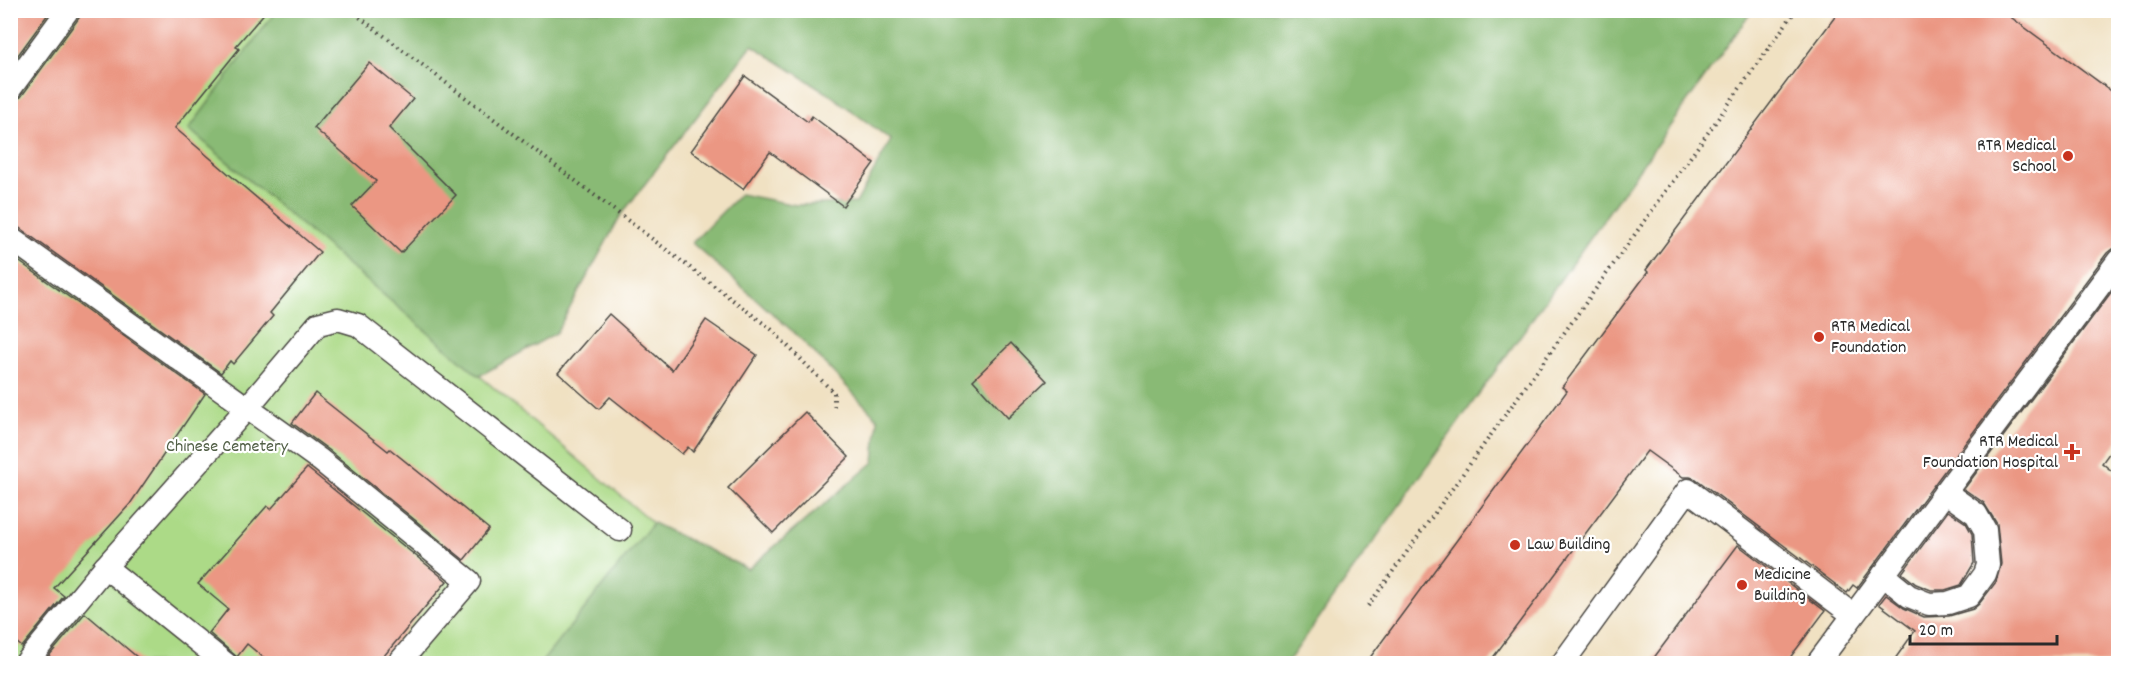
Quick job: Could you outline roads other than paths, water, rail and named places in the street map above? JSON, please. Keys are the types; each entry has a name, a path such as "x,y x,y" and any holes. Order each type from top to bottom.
{"lane":[{"path":"10,89 68,10"},
{"path":"10,238 320,460 469,581 399,663"},
{"path":"1817,663 2118,261"},
{"path":"25,663 105,567 247,408 318,324 338,318 358,325 620,530"},
{"path":"1562,663 1688,490 1853,615"},
{"path":"1883,576 1909,596 1929,604 1948,603 1969,596 1985,574 1988,565 1985,530 1976,514 1946,492"},
{"path":"105,567 225,663"}],"place":[{"name":"RTR Medical School","path":"2068,156"},
{"name":"RTR Medical Foundation","path":"1819,337"},
{"name":"RTR Medical Foundation Hospital","path":"2072,452"},
{"name":"Law Building","path":"1515,545"},
{"name":"Medicine Building","path":"1742,585"}],"park label":[{"name":"Chinese Cemetery","path":"227,447"}]}
